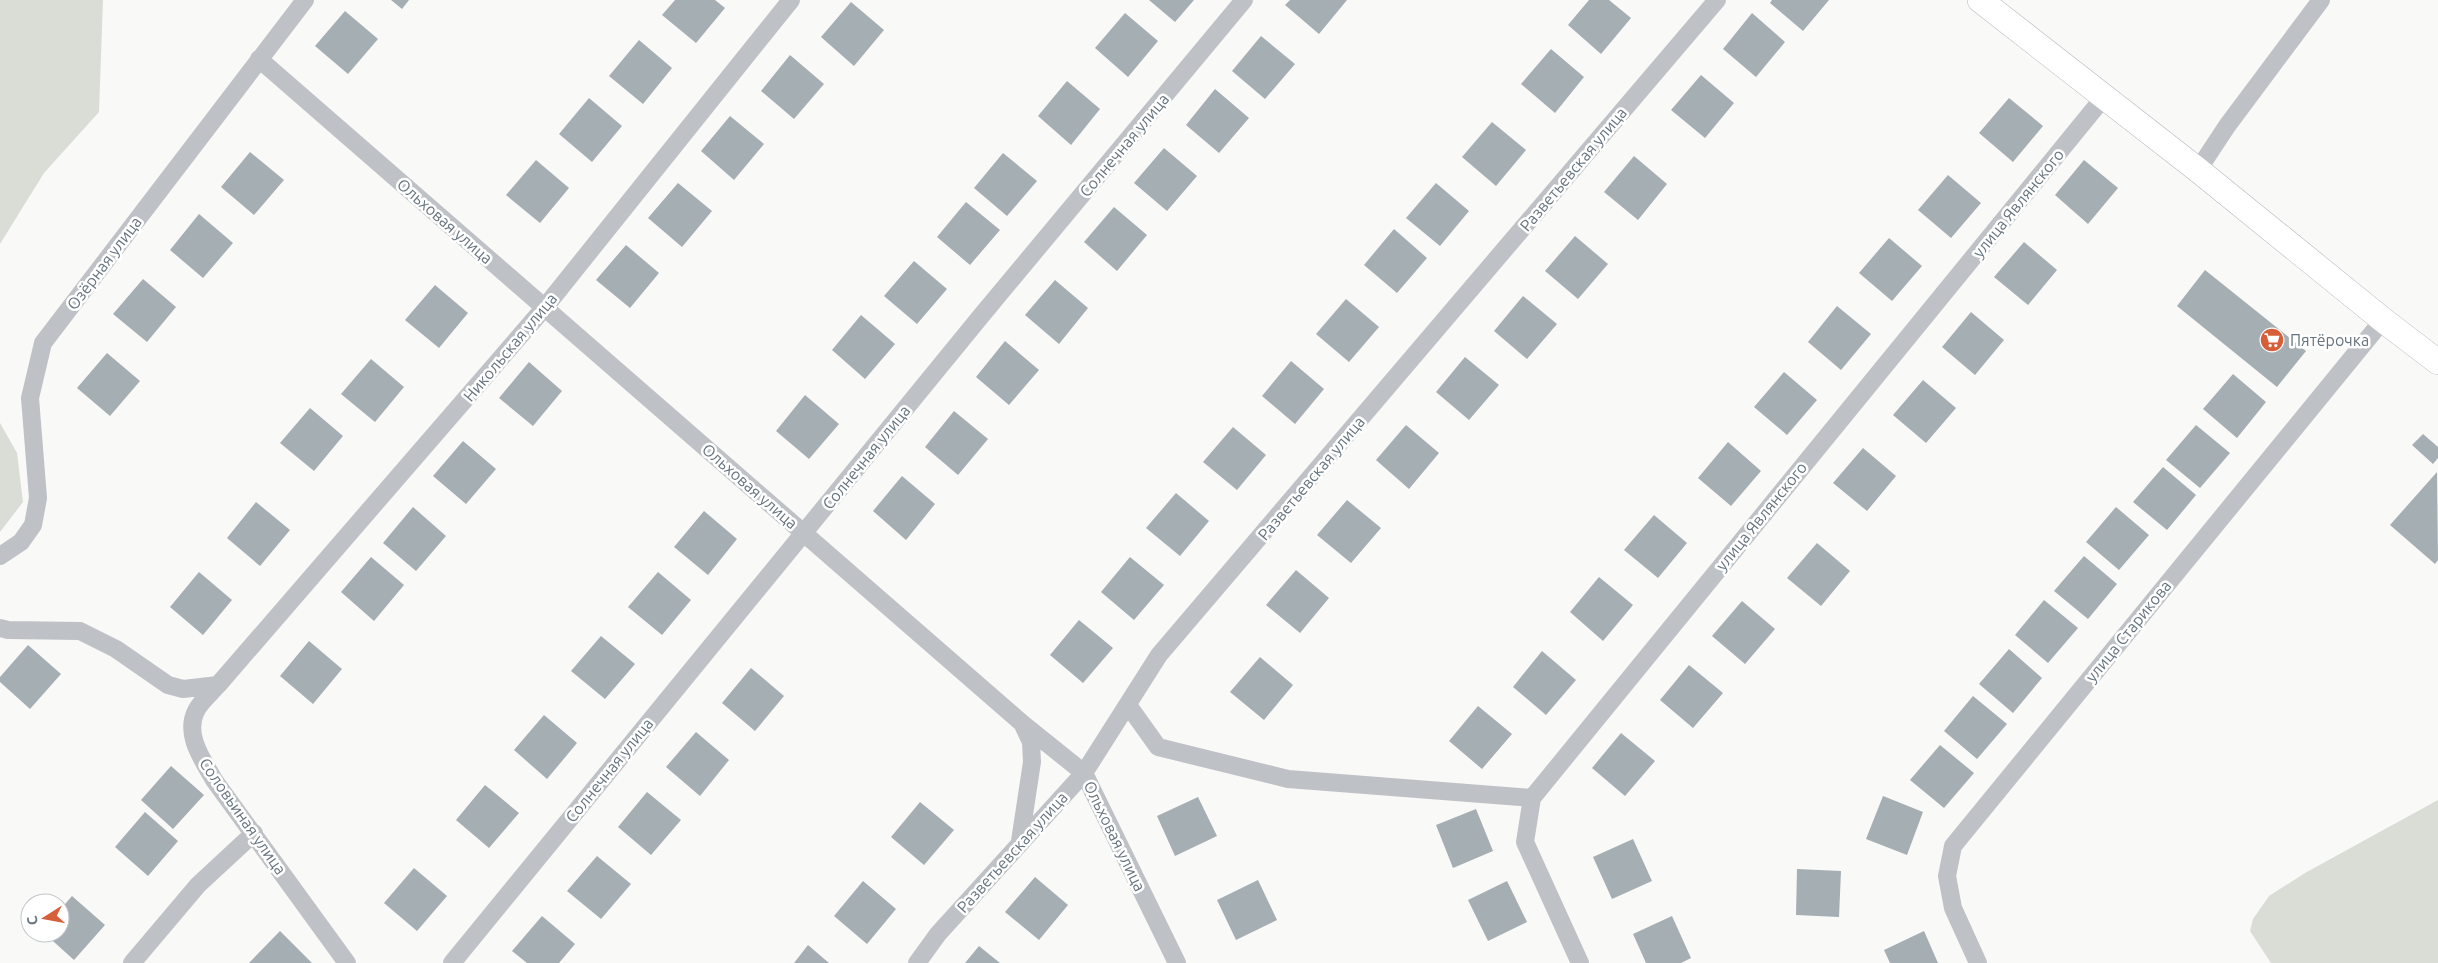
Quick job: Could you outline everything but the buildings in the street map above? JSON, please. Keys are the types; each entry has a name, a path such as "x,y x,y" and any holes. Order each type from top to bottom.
{"street":[{"name":"Озёрная улица","path":"0,556 21,542 33,525 38,498 30,398 43,343 305,0"},
{"name":"Никольская улица","path":"218,685 544,307 791,0"},
{"name":"Солнечная улица","path":"452,963 804,532 1244,0"},
{"name":"Разветьевская улица","path":"917,963 938,934 1020,841 1084,774 1159,655 1717,0"},
{"path":"1980,0 2198,170 2382,320 2438,362"},
{"path":"2198,170 2226,126 2321,0"},
{"name":"Ольховая улица","path":"259,59 1023,724 1084,774 1177,963"},
{"name":"улица Являнского","path":"1532,798 2104,97"},
{"name":"улица Старикова","path":"1978,963 1953,908 1947,876 1953,846 2382,320"},
{"path":"0,628 8,630 80,631 116,649 168,685 183,689 218,685"},
{"name":"Соловьиная улица","path":"218,685 196,711 192,728 196,747 214,780 347,963"},
{"path":"1128,705 1158,747 1288,779 1532,798 1525,842 1580,963"},
{"path":"1020,841 1032,762 1032,742 1023,724"},
{"path":"132,963 198,885 254,833"}],"shaded area":[{"path":"0,0 103,0 99,112 44,173 0,244"},
{"path":"0,423 17,453 23,502 0,532"},
{"path":"2438,800 2438,963 2271,963 2250,931 2253,919 2269,896 2305,873"}],"place":[{"name":"Пятёрочка","path":"2272,340"}]}
